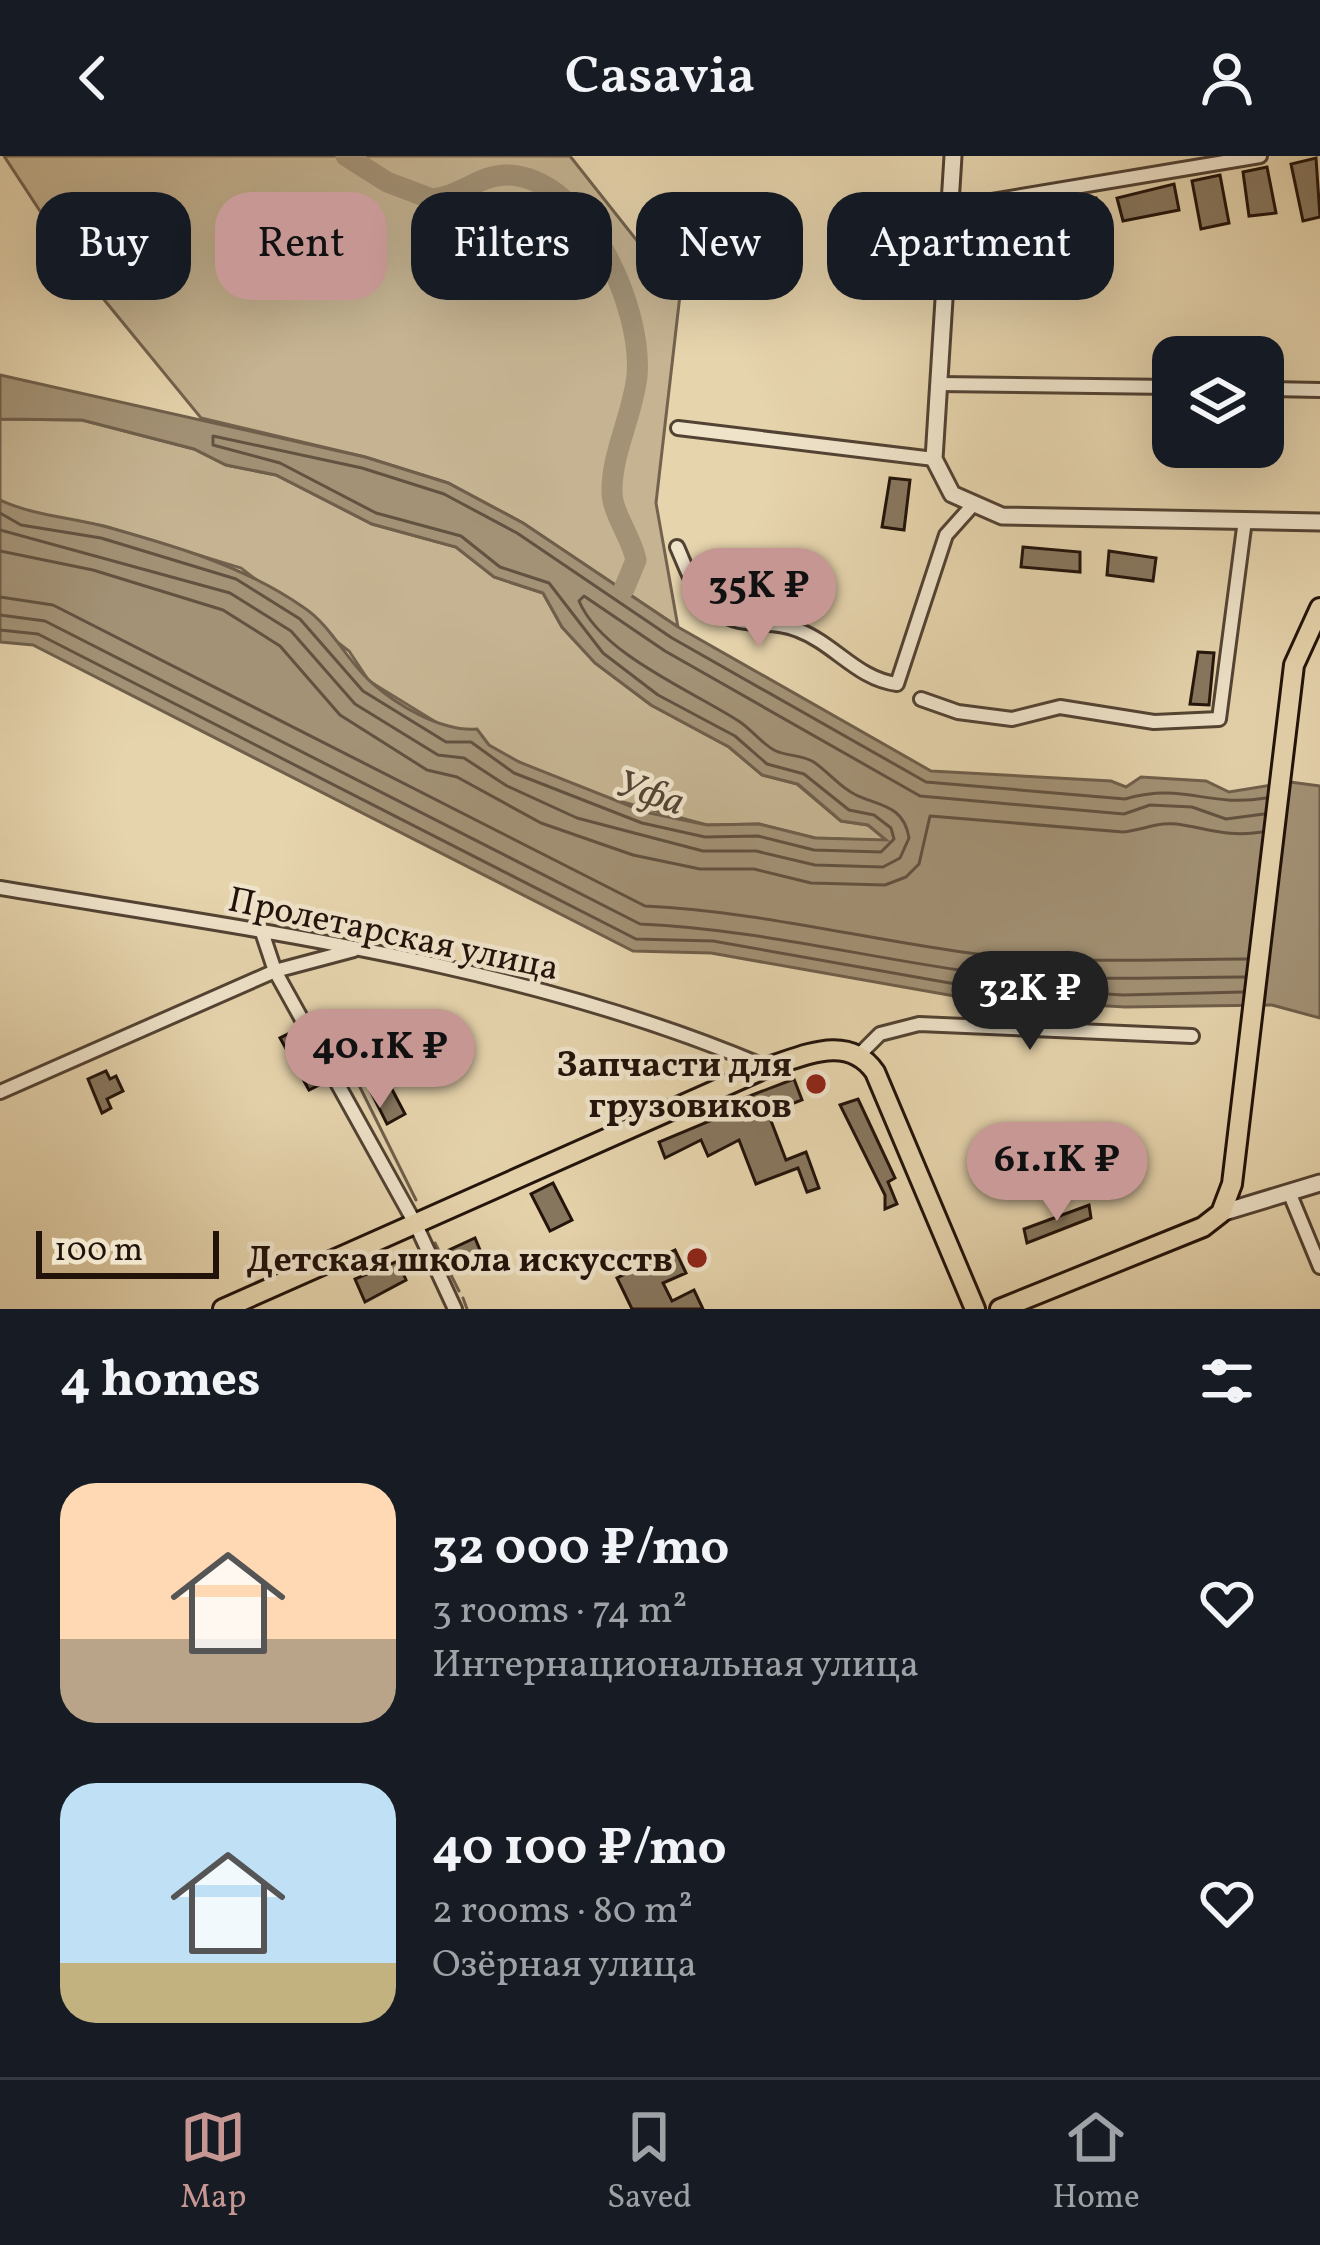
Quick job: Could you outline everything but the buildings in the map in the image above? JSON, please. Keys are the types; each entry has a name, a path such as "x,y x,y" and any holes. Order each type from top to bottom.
{"main road":[{"path":"1000,1309 1203,1227 1221,1213 1232,1184 1252,1048 1294,665 1320,608"},
{"path":"224,1309 768,1067 826,1050 860,1054 885,1094 975,1309"}],"street":[{"path":"951,192 953,156"},
{"path":"1045,192 1260,156"},
{"path":"944,300 934,459 952,494 971,507 1001,516 1320,522"},
{"path":"939,384 1152,387"},
{"path":"1284,388 1320,389"},
{"path":"678,428 934,459"},
{"path":"677,547 700,597 715,611 745,626 797,629 875,682 897,684 946,536 971,507"},
{"path":"921,699 958,712 1012,719 1060,707 1154,722 1219,719 1245,520"},
{"name":"Пролетарская улица","path":"0,888 361,948 663,1023 768,1067"},
{"path":"262,932 274,970 416,1225 454,1309"},
{"path":"0,1092 274,970 361,948"},
{"path":"860,1054 880,1034 919,1024 1192,1036"},
{"path":"1221,1213 1320,1183"},
{"path":"1289,1192 1320,1267"}],"shaded area":[{"path":"4,156 570,156 598,192 411,192 411,300 612,300 612,209 636,239 636,300 679,300 656,503 678,627 523,523 448,483 365,457 201,418 104,300 191,300 191,192 36,192 36,205"},
{"path":"0,419 82,420 194,449 226,465 276,475 372,524 456,547 494,577 543,593 562,627 595,663 651,705 729,747 762,775 797,784 841,821 868,825 888,841 815,838 759,824 707,825 586,792 452,732 369,681 349,651 241,568 104,526 25,513 0,500"}],"water":[{"path":"0,375 365,457 448,483 523,523 678,627 931,771 1111,781 1126,787 1141,777 1206,781 1229,792 1290,782 1320,786 1320,1018 1272,1005 1125,1007 960,997 711,953 633,951 33,645 0,642 0,500 158,542 257,580 313,615 362,673 407,708 435,722 477,729 489,745 519,762 645,812 707,825 759,824 815,838 886,840 868,825 841,821 798,784 762,775 729,747 651,705 595,663 562,627 543,593 494,577 456,547 372,524 276,475 226,465 194,449 82,420 0,419"}],"waterway":[{"path":"346,156 387,182 432,199 499,175 537,182 563,199 604,252 620,284 636,348 635,390 618,449 612,492 636,560 624,589"},
{"path":"347,1061 416,1200"},
{"path":"435,1243 459,1291"},
{"path":"463,1298 467,1309"}],"place":[{"name":"Запчасти для грузовиков","path":"816,1084"},
{"name":"Детская школа искусств","path":"697,1258"}],"water label":[{"name":"Уфа","path":"651,791"}]}
